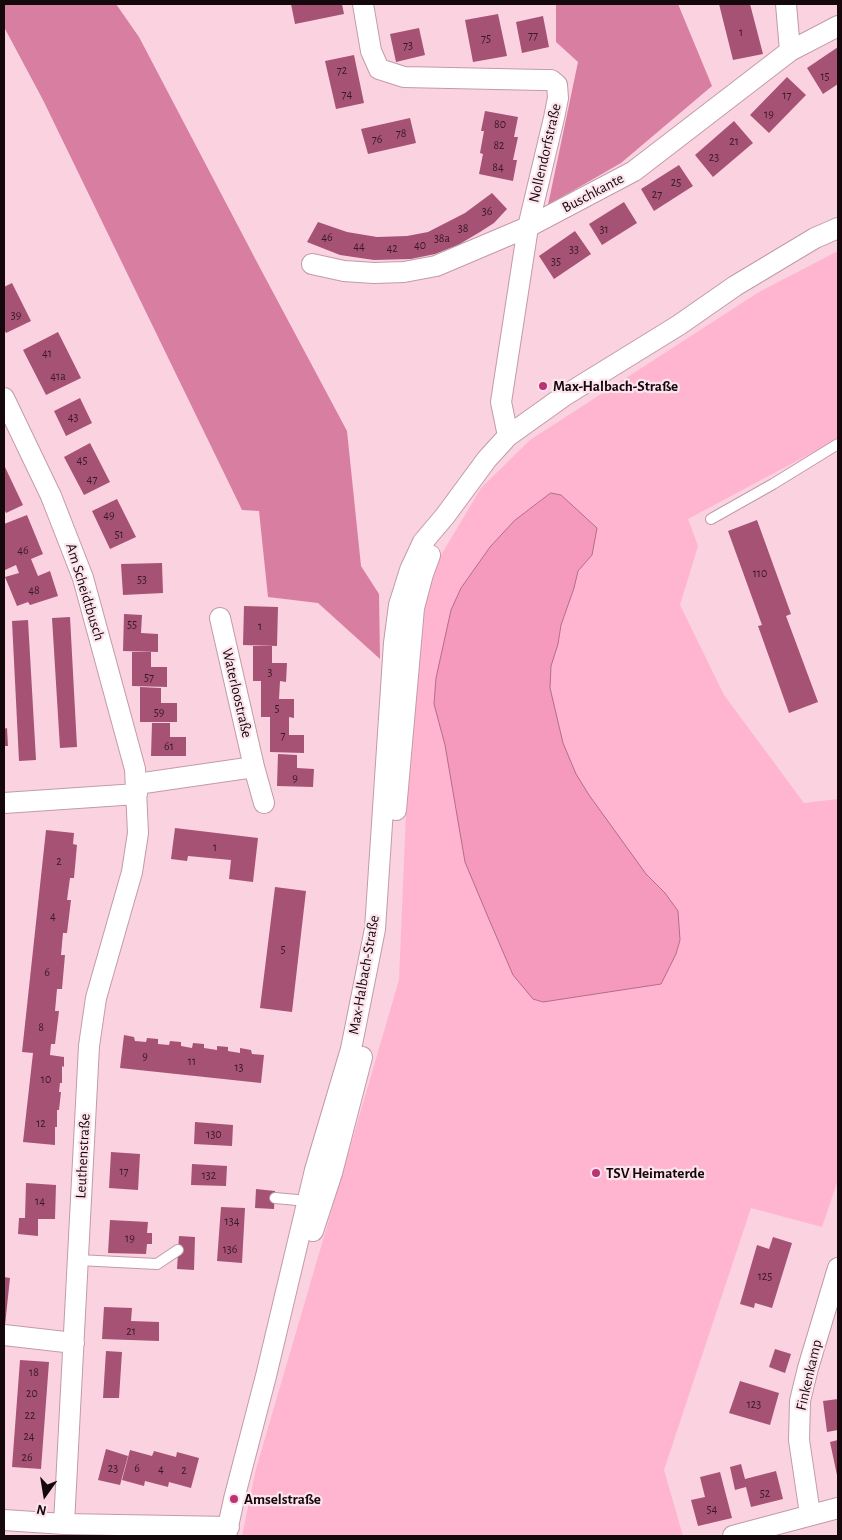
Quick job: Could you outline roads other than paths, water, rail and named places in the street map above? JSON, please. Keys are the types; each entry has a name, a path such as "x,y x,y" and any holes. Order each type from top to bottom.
{"street":[{"name":"Nollendorfstraße","path":"363,4 371,51 378,69 404,77 551,80 558,86 554,118 528,228 501,402 508,436"},
{"path":"786,4 790,51"},
{"name":"Buschkante","path":"312,264 344,271 404,272 436,266 528,228 634,171 790,51 838,26"},
{"name":"Max-Halbach-Straße","path":"228,1532 234,1499 266,1376 315,1170 351,1049 375,929 394,643 399,605 410,570 423,542 445,516 487,459 508,436 564,396 679,326 735,286 815,238 838,228"},
{"name":"Am Scheidtbusch","path":"4,398 52,496 83,578 135,770 137,789"},
{"name":"Max-Halbach-Straße","path":"266,1376 332,1173 364,1050 387,928 414,608 423,574 445,516"},
{"name":"Waterloostraße","path":"220,618 264,803"},
{"path":"4,803 137,789 254,767"},
{"name":"Leuthenstraße","path":"64,1524 89,1046 96,998 132,872 138,833 137,789"},
{"name":"Finkenkamp","path":"810,1514 799,1440 800,1401 838,1268"},
{"path":"4,1335 74,1343"},
{"path":"733,1536 838,1508"},
{"path":"4,1520 228,1532"}],"lane":[{"path":"711,519 838,444"},
{"path":"275,1198 308,1201"},
{"path":"78,1260 157,1264 178,1250"}],"place":[{"name":"Max-Halbach-Straße","path":"543,386"},
{"name":"TSV Heimaterde","path":"596,1173"},
{"name":"Amselstraße","path":"234,1499"}]}
